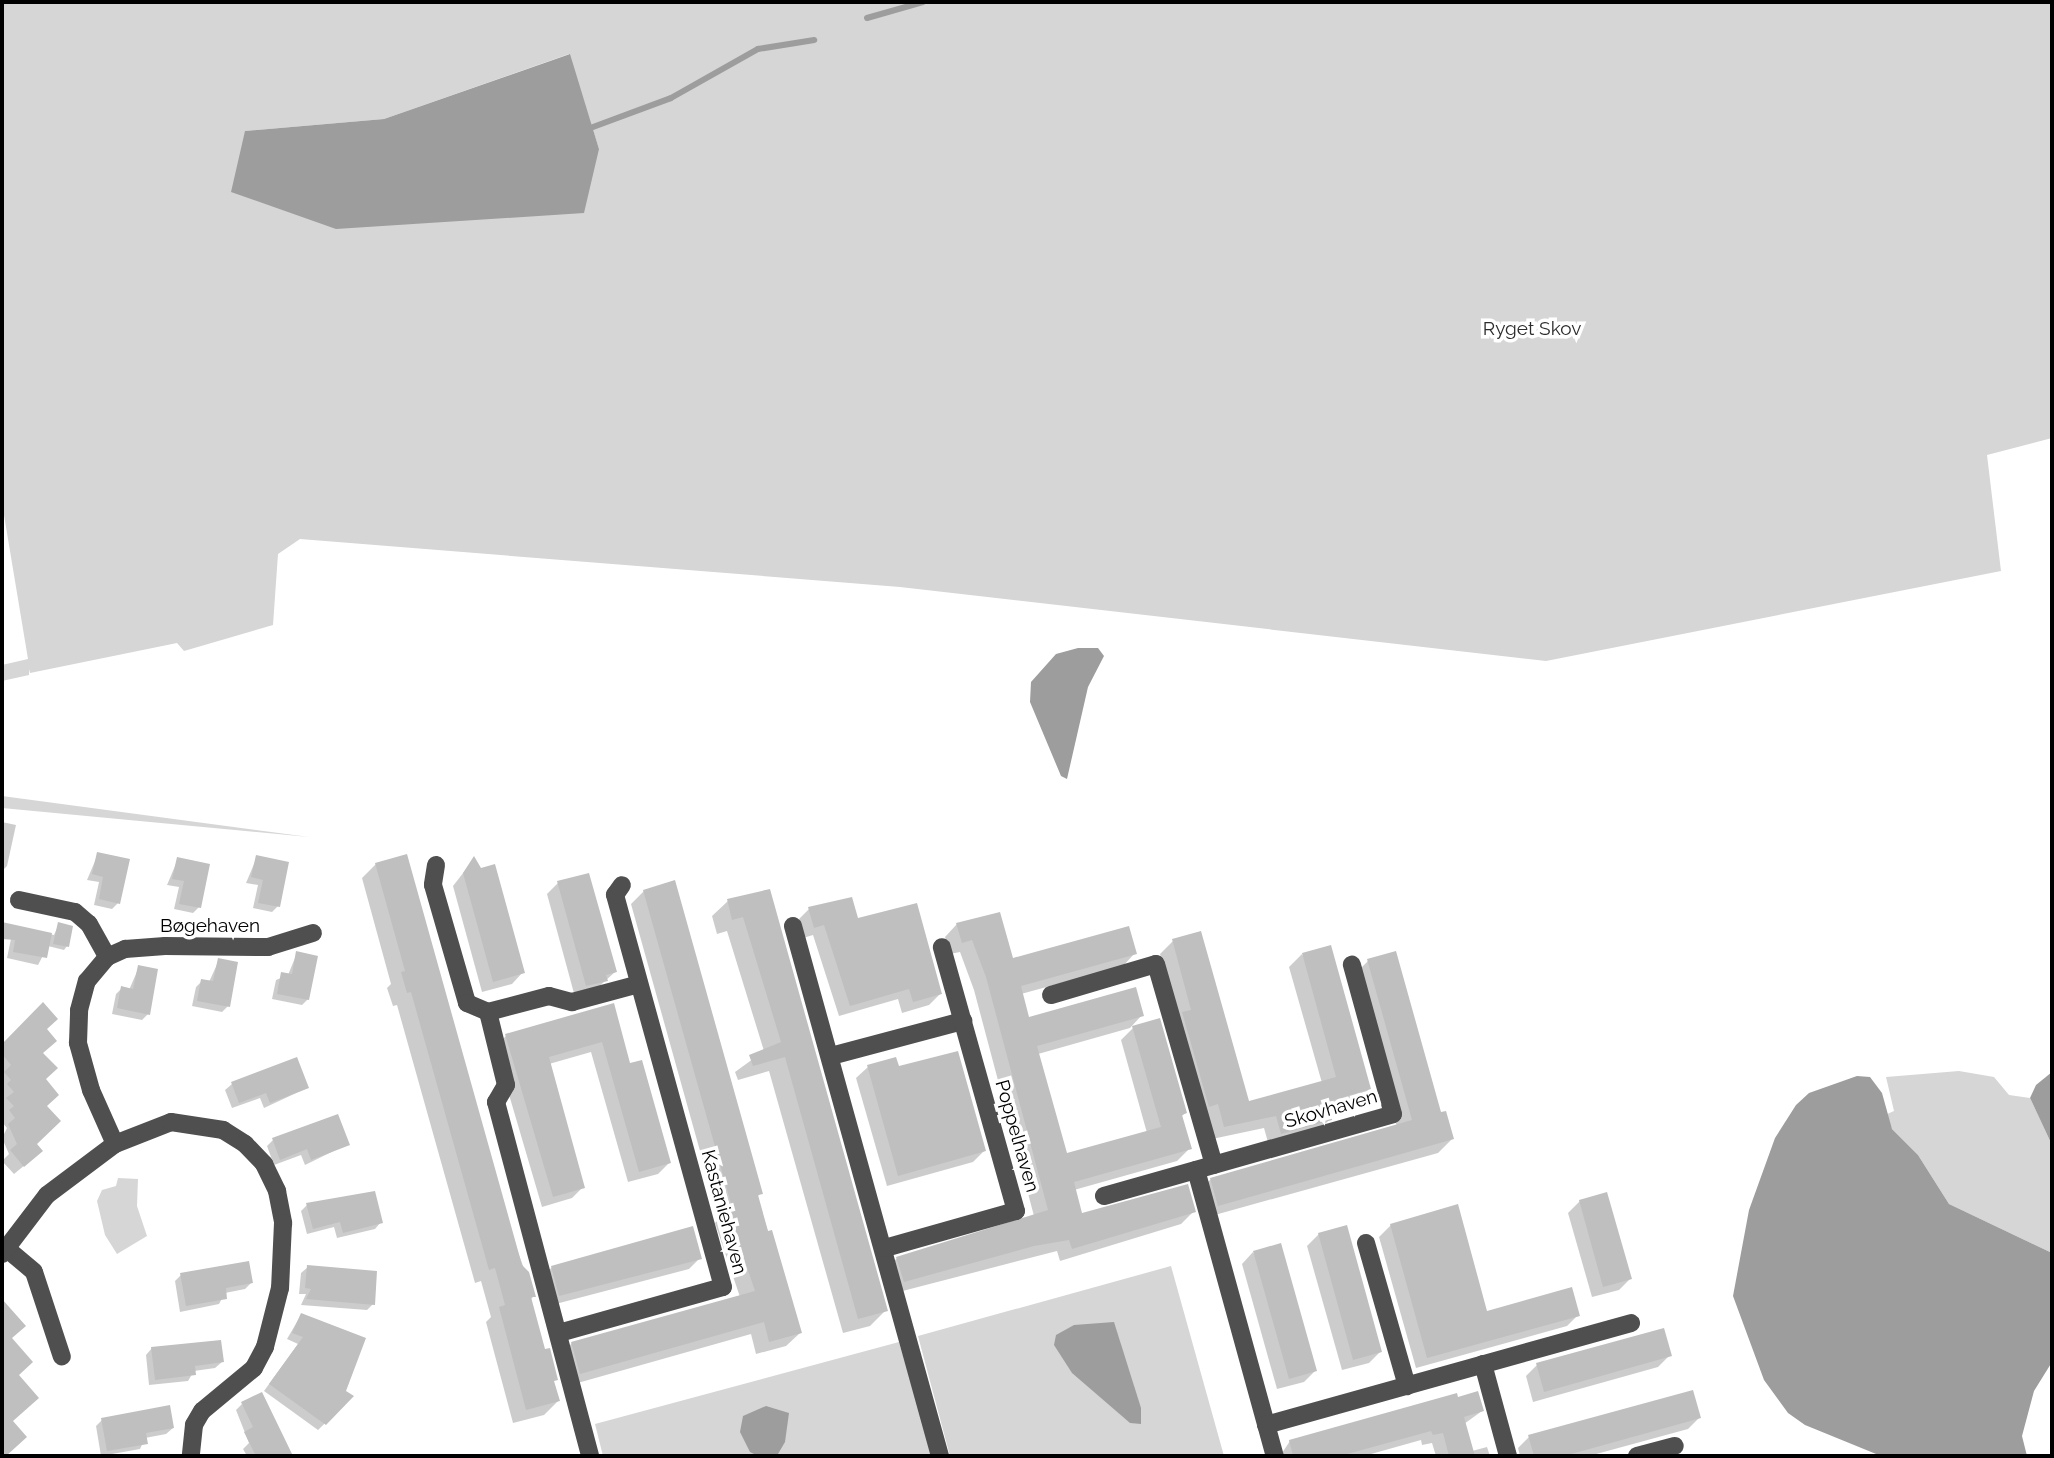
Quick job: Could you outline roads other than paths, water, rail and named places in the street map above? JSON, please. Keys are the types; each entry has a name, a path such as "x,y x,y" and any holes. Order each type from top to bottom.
{"street":[{"path":"436,865 433,885 467,1003 488,1013 549,996 572,1002 639,984"},
{"name":"Kastaniehaven","path":"559,1333 723,1287 615,895 622,885"},
{"path":"19,900 75,912 89,924 107,957 87,981 79,1010 78,1043 91,1090 115,1144"},
{"path":"793,926 885,1248 940,1456"},
{"name":"Bøgehaven","path":"107,957 125,949 151,947 268,947 313,933"},
{"name":"Poppelhaven","path":"885,1248 1016,1211 942,947"},
{"path":"1051,995 1156,964 1275,1456"},
{"name":"Skovhaven","path":"1104,1196 1393,1114 1352,965"},
{"path":"488,1013 506,1085 495,1102 590,1456"},
{"path":"831,1056 963,1021"},
{"path":"62,1357 34,1272 4,1251 47,1195 115,1144 171,1122 223,1130 245,1143 264,1164 277,1191 283,1223 280,1288 265,1348 254,1368 202,1411 194,1425 191,1456"},
{"path":"1366,1243 1407,1386"},
{"path":"1266,1425 1631,1323"},
{"path":"1483,1364 1508,1456"},
{"path":"1637,1456 1675,1446"}],"waterway":[{"path":"867,18 923,2"},
{"path":"593,127 671,98 758,49 814,40"}],"park label":[{"name":"Ryget Skov","path":"1532,329"}]}
